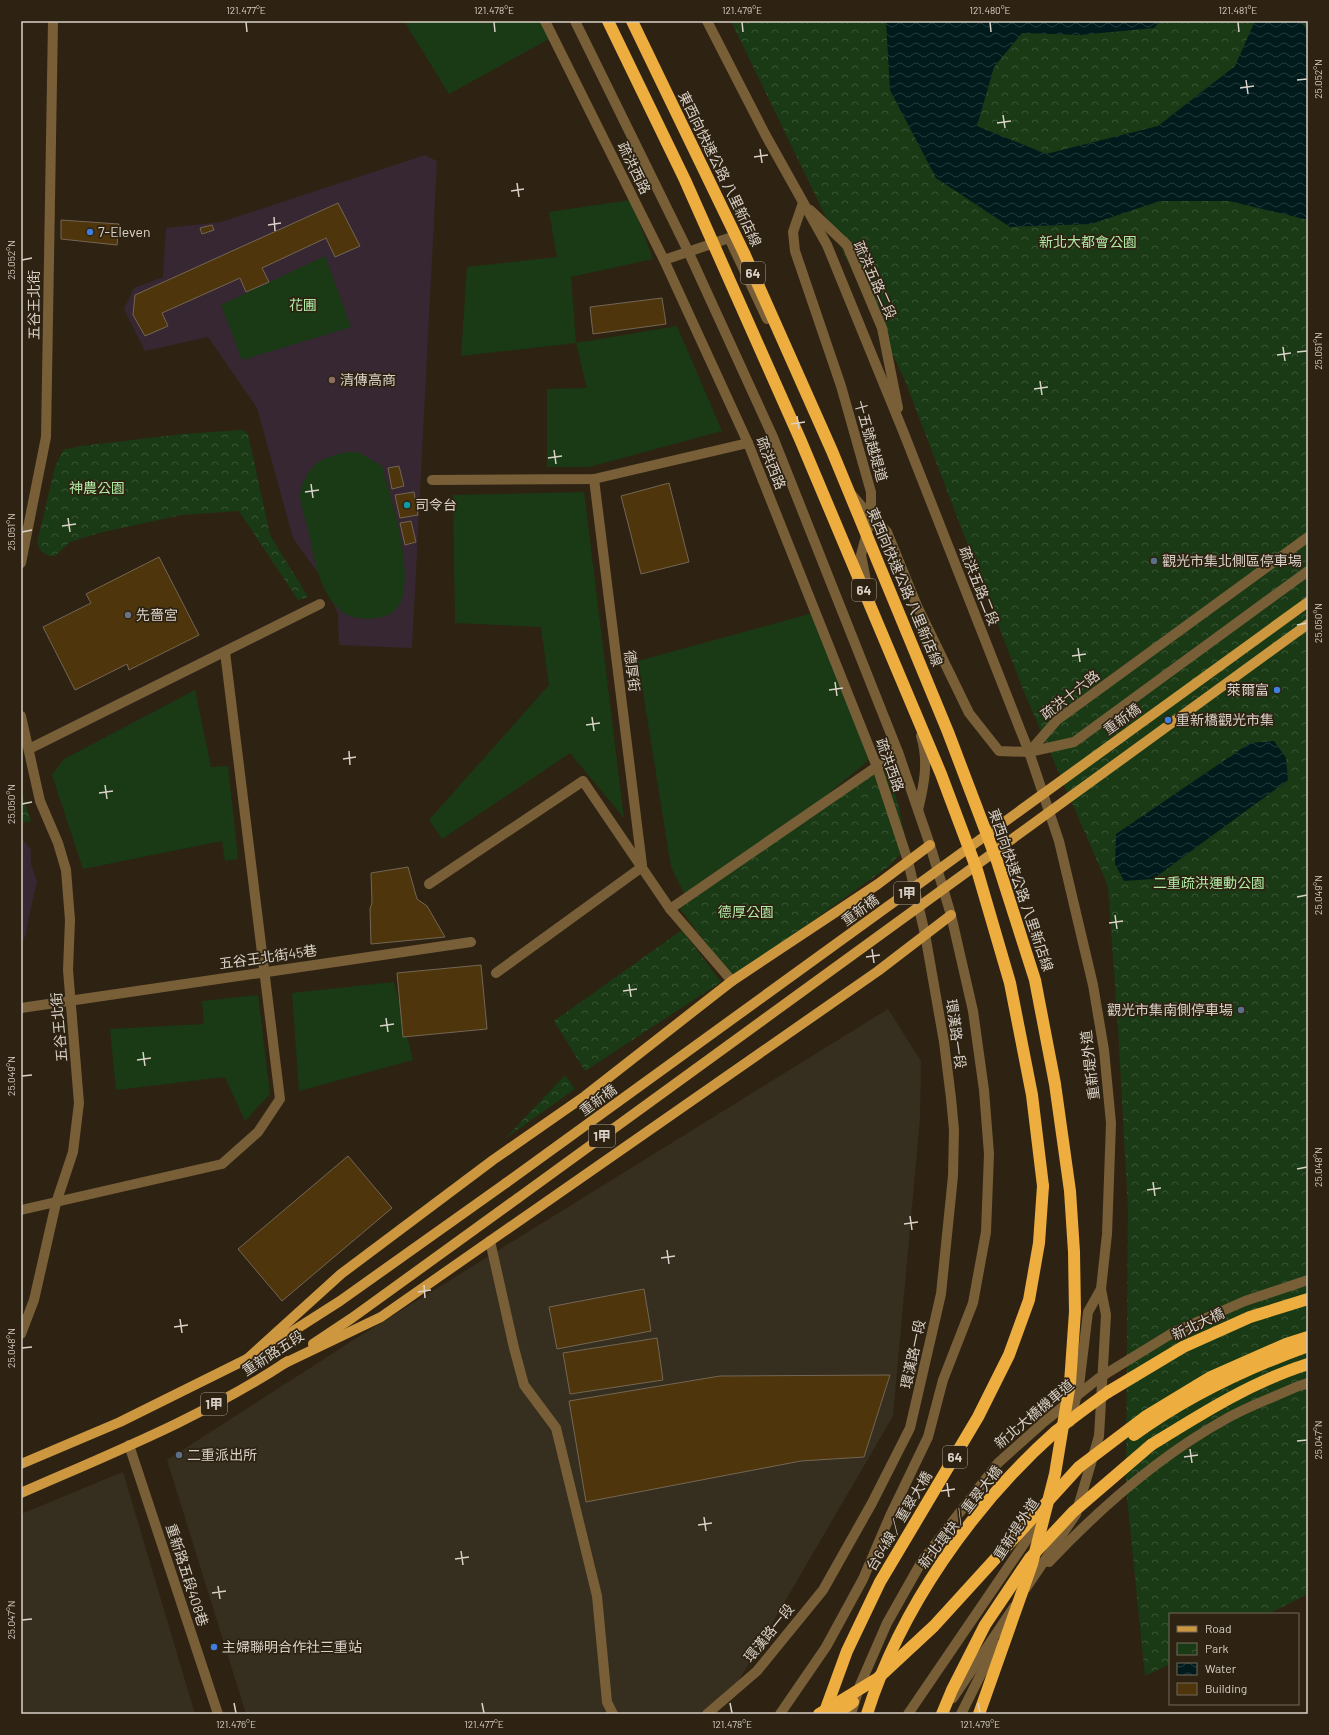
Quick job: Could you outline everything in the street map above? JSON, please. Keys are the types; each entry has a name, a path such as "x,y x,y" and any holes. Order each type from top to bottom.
{"highway":[{"name":"台64線／重翠大橋","path":"608,21 686,180 797,432 941,774 977,870 1010,983 1032,1095 1043,1186 1039,1243 1029,1300 1009,1355 978,1417 880,1582 847,1651 824,1714"},
{"name":"東西向快速公路 八里新店線","path":"632,21 744,253 832,451 948,732 997,861 1035,980 1055,1084 1070,1191 1074,1252 1075,1312 1070,1383 1055,1474 1032,1564 979,1714"},
{"name":"新北大橋","path":"1108,1392 1183,1347 1250,1317 1308,1299"},
{"path":"820,1714 878,1678 934,1626 1080,1467 1145,1417 1211,1377 1286,1344 1308,1337"},
{"path":"836,1714 885,1678 926,1643 980,1582 1020,1542 1085,1472 1157,1418 1239,1374 1308,1346"},
{"path":"942,1714 952,1690 985,1626 1030,1558 1073,1512 1150,1445 1218,1404 1290,1370 1308,1364"},
{"name":"新北環快／重翠大橋","path":"867,1714 875,1690 902,1631 936,1570 945,1557 1011,1475 1055,1432 1108,1392"}],"main road":[{"name":"重新橋","path":"506,1183 1308,602"},
{"name":"重新路五段","path":"21,1493 174,1425 236,1393 352,1318 1308,624"},
{"path":"245,1361 341,1274 492,1160 585,1096 732,981 878,884 930,845"},
{"path":"283,1364 382,1317 878,971 951,915"},
{"name":"重新路五段","path":"21,1464 120,1422 245,1361 340,1301 506,1183"}],"street":[{"name":"五谷王北街","path":"21,563 46,437 53,21"},
{"name":"疏洪西路","path":"545,21 664,260 748,443 877,767 908,861 925,934"},
{"name":"疏洪西路","path":"575,21 688,251 773,437 898,752 930,845 951,915"},
{"name":"疏洪五路二段","path":"707,21 764,134 827,245 1029,752"},
{"name":"疏洪五路二段","path":"803,203 847,245 882,328 902,431"},
{"name":"十五號越堤道","path":"803,203 793,232 795,251 841,386 871,492 871,517 862,556 864,576 906,699 923,742 926,778 918,810"},
{"path":"664,260 729,238 846,487 871,517 887,532 917,606 969,713 999,751 1029,752 1074,742 1308,571"},
{"path":"432,480 594,478 748,443"},
{"name":"德厚街","path":"594,478 642,867"},
{"name":"疏洪十六路","path":"1029,752 1057,720 1308,537"},
{"path":"28,749 320,604"},
{"path":"21,1210 222,1164 258,1132 280,1099 225,652"},
{"name":"五谷王北街","path":"21,716 40,801 58,843 66,870 70,920 68,970 78,1078 79,1108 73,1152 56,1203 34,1300 21,1334"},
{"path":"670,909 898,752"},
{"name":"重新堤外道","path":"942,1714 1076,1514 1099,1436 1106,1315 1101,1289 1107,1234 1111,1123 1104,1050 1093,985 1059,841 1029,752"},
{"path":"429,884 582,781 670,909 732,981"},
{"path":"496,973 642,867"},
{"name":"環漢路一段","path":"780,1714 826,1647 864,1579 890,1516 928,1437 943,1380 973,1303 986,1232 989,1154 984,1090 973,1011 951,915"},
{"name":"環漢路一段","path":"707,1714 757,1671 823,1590 872,1503 910,1428 941,1294 953,1176 954,1130 951,1098 942,1026 925,934"},
{"name":"五谷王北街45巷","path":"21,1008 471,942"},
{"path":"490,1241 514,1348 524,1385 556,1428 597,1596 607,1702 613,1714"},
{"name":"新北大橋機車道","path":"850,1714 860,1685 887,1623 922,1561 998,1463 1045,1421 1099,1378 1174,1332 1245,1301 1308,1280"},
{"name":"重新堤外道","path":"908,1714 1050,1505 1079,1386 1088,1312 1101,1289"},
{"path":"961,1714 1001,1634 1013,1614 1042,1570 1083,1526 1167,1456 1224,1419 1308,1383"},
{"name":"重新路五段408巷","path":"129,1445 218,1714"}],"shaded area":[{"name":"清傳高商","path":"425,155 437,161 412,648 339,645 338,614 325,583 293,538 257,408 208,337 145,351 124,309 134,288 163,277 166,228 221,222"},
{"path":"21,828 23,840 31,850 31,864 37,881 26,935 21,944"},
{"path":"888,1009 921,1061 920,1119 893,1416 731,1694 698,1714 246,1714 167,1460 355,1339"},
{"path":"123,1472 195,1714 21,1714 21,1514"}],"green space":[{"path":"404,21 540,21 549,39 449,94"},
{"name":"新北大都會公園","path":"731,21 1308,21 1308,1594 1270,1613 1169,1613 1169,1664 1145,1676 1126,1487 1128,1208 1108,886 1024,692 904,378"},
{"path":"631,200 653,259 571,277 576,343 461,356 467,267 557,257 549,212"},
{"name":"花圃","path":"325,256 351,327 242,360 221,305"},
{"path":"677,326 722,431 589,467 547,467 547,389 587,388 576,343"},
{"name":"神農公園","path":"242,430 248,434 270,535 308,597 298,600 239,511 181,515 99,533 70,542 55,556 49,556 41,551 37,543 55,467 63,450 81,446 183,434"},
{"path":"346,452 358,452 382,466 400,536 405,575 404,591 395,611 379,618 366,619 350,616 341,611 330,599 317,570 301,504 301,487 313,467 322,460"},
{"path":"584,492 624,818 570,753 442,839 429,820 549,685 541,627 455,623 453,495"},
{"path":"813,613 869,760 691,907 671,867 638,661"},
{"path":"195,690 211,767 228,766 238,859 225,861 222,841 83,869 52,775 64,759"},
{"name":"德厚公園","path":"886,759 900,812 907,847 889,866 733,978 677,905"},
{"path":"21,791 31,821 21,823"},
{"path":"682,930 721,982 585,1071 554,1021"},
{"path":"394,982 413,1060 299,1091 292,993"},
{"path":"258,995 270,1094 245,1121 225,1077 116,1090 110,1029 204,1024 202,1001"},
{"path":"565,1075 575,1089 506,1138"}],"water":[{"path":"886,21 1160,21 1154,28 1080,35 1022,33 994,67 977,126 1046,154 1158,126 1235,66 1255,21 1301,21 1308,32 1308,220 1229,201 1160,201 1091,224 1010,227 936,178 890,90"},
{"path":"1274,741 1286,758 1288,780 1153,879 1124,881 1115,864 1116,834 1250,743"}],"building":[{"path":"338,203 360,246 335,257 326,238 262,268 269,282 246,292 240,278 162,313 168,326 145,336 133,315 135,295"},
{"name":"7-Eleven","path":"61,220 119,224 117,245 61,239"},
{"path":"212,225 214,230 202,234 200,228"},
{"path":"662,298 666,324 593,334 590,307"},
{"path":"399,466 404,486 392,489 388,468"},
{"path":"669,483 689,562 641,574 621,496"},
{"name":"司令台","path":"414,492 418,515 400,518 395,495"},
{"path":"411,521 416,542 405,545 400,523"},
{"name":"先嗇宮","path":"159,557 199,635 129,670 127,664 75,690 43,627 91,603 86,594"},
{"path":"408,867 417,899 427,906 445,937 371,944 371,873"},
{"path":"481,965 487,1029 403,1037 397,973"},
{"path":"348,1156 392,1208 282,1301 238,1249"},
{"path":"644,1289 651,1331 557,1349 549,1307"},
{"path":"657,1338 663,1380 570,1394 563,1353"},
{"path":"890,1375 864,1457 801,1461 586,1502 569,1401 720,1376"}],"place":[{"name":"7-Eleven","path":"90,232"},
{"name":"清傳高商","path":"332,380"},
{"name":"司令台","path":"407,505"},
{"name":"觀光市集北側區停車場","path":"1154,561"},
{"name":"先嗇宮","path":"128,615"},
{"name":"萊爾富","path":"1277,690"},
{"name":"重新橋觀光市集","path":"1168,720"},
{"name":"觀光市集南側停車場","path":"1241,1010"},
{"name":"二重派出所","path":"179,1455"},
{"name":"主婦聯明合作社三重站","path":"214,1647"}],"park label":[{"name":"二重疏洪運動公園","path":"1209,883"}]}
